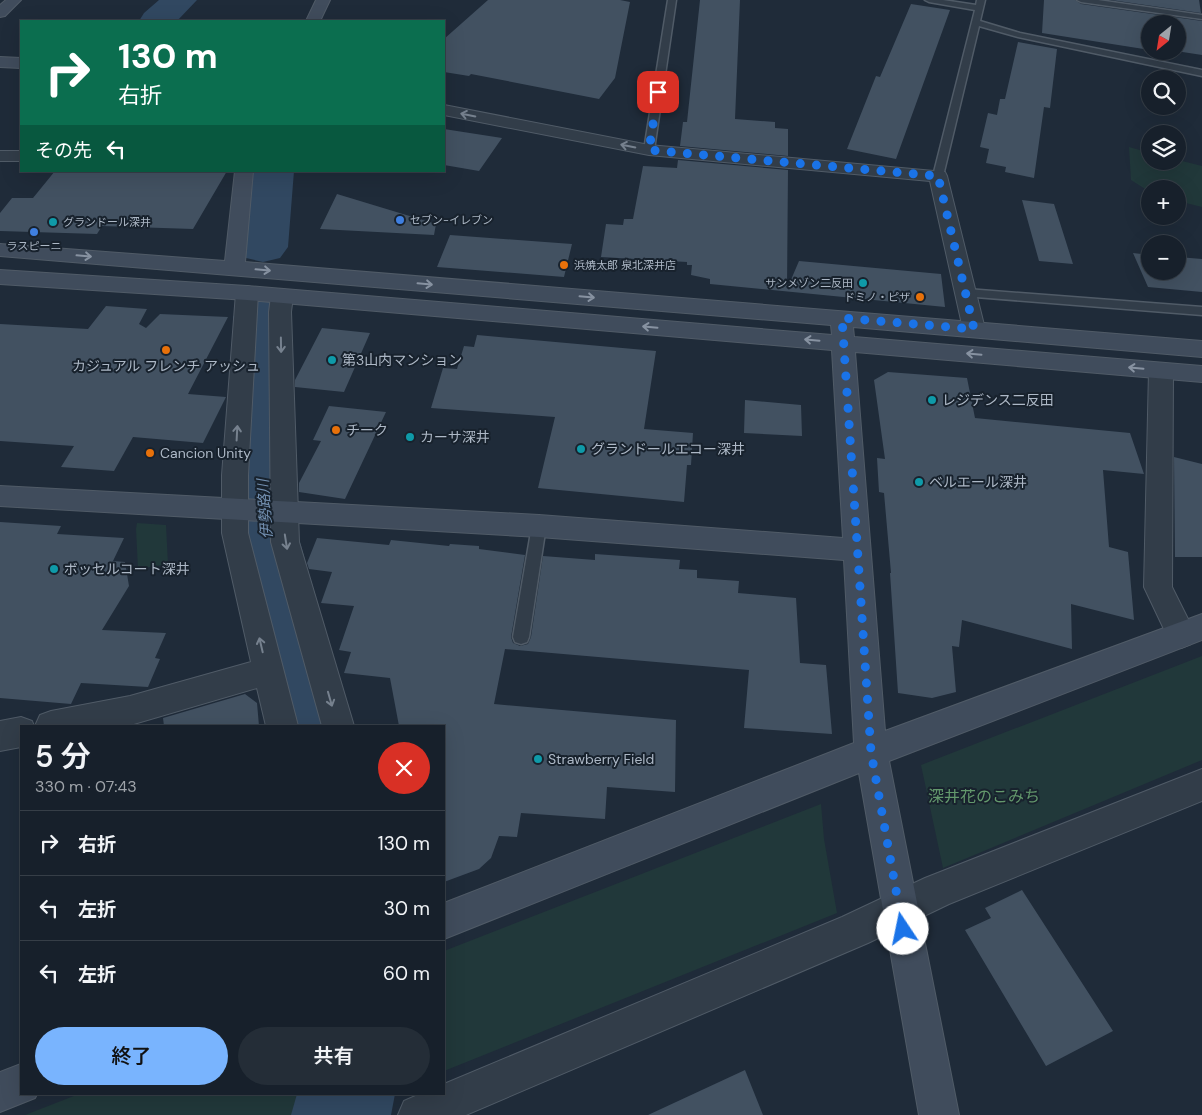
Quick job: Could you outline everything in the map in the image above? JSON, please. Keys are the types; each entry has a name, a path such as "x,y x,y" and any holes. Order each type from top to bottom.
{"street":[{"path":"0,13 14,0"},
{"path":"313,20 323,0"},
{"path":"0,62 20,63"},
{"path":"445,110 649,150 938,176 974,329"},
{"path":"0,156 20,156"},
{"path":"234,268 244,172"},
{"path":"0,250 234,268 843,331 1202,374"},
{"path":"0,277 843,331 974,329 1202,348"},
{"path":"246,293 239,510 235,533 267,671 282,725"},
{"path":"282,296 280,312 279,511 285,542 338,725"},
{"path":"843,331 871,752 899,910 939,1115"},
{"path":"445,921 871,752 1191,631 1158,586 1161,370"},
{"path":"0,496 539,526 858,550"},
{"path":"57,725 130,712 267,671"},
{"path":"0,736 20,732"},
{"path":"418,1115 938,892 1202,785"},
{"path":"0,1092 20,1084"}],"lane":[{"path":"649,150 672,0"},
{"path":"929,0 980,4 938,176"},
{"path":"1081,0 1202,17"},
{"path":"975,22 1018,35 1202,73"},
{"path":"967,293 1202,311"},
{"path":"521,637 539,526"}],"green space":[{"path":"1129,147 1141,150 1141,170 1186,170 1186,162 1202,166 1202,207 1186,203 1186,180 1141,180 1141,186 1131,180"},
{"path":"137,523 166,525 168,564 138,569"},
{"name":"深井花のこみち","path":"1202,656 1202,760 943,868 921,765"},
{"path":"821,804 824,839 837,913 445,1071 445,951"},
{"path":"76,1095 383,1095 333,1115 25,1115"}],"building":[{"path":"488,0 620,0 630,2 615,78 599,99 471,74 469,76 445,72 445,38"},
{"path":"700,0 740,0 735,119 775,122 775,128 788,129 788,156 680,146 683,122 687,122"},
{"path":"1044,0 1075,0 1081,4 1159,15 1141,15 1141,49 1042,33"},
{"path":"1111,0 1199,0 1201,13"},
{"path":"911,4 950,10 896,159 847,149 876,76 880,77"},
{"path":"1186,19 1202,21 1202,55 1186,53"},
{"path":"1018,42 1057,49 1050,108 1044,107 1034,178 1005,172 1006,167 986,163 989,149 980,147 988,113 997,115 1000,99 1005,99"},
{"path":"445,129 502,138 479,171 445,165"},
{"path":"678,160 788,170 787,289 799,261 941,274 945,307 710,284 710,279 691,275 692,265 687,265 687,262 601,257 606,224 623,225 624,219 633,219 643,166 677,168"},
{"path":"54,172 226,172 193,229 102,226 97,234 0,231 0,213 12,198 33,198"},
{"path":"337,194 436,224 434,235 320,229"},
{"path":"1022,200 1054,204 1073,264 1039,261"},
{"path":"450,235 572,244 564,277 437,267"},
{"path":"1133,253 1141,254 1141,271"},
{"path":"1186,258 1202,259 1202,292 1148,287 1145,280 1186,280"},
{"path":"106,306 147,309 139,324 146,328 160,314 228,317 188,394 226,397 203,443 133,437 114,471 61,467 74,446 0,441 0,324 88,329"},
{"name":"第3山内マンション","path":"322,328 370,333 344,392 295,387 295,380"},
{"path":"477,335 656,351 644,429 693,433 691,465 687,465 684,502 538,488 555,417 431,408 443,368 457,369 464,346 474,347"},
{"path":"888,372 967,378 975,418 1130,433 1144,474 1103,470 1109,547 1128,552 1134,620 1071,604 1072,649 962,620 959,647 952,646 956,692 932,698 898,693 884,493 879,492 877,458 885,459 874,380"},
{"path":"745,400 801,405 802,436 744,433"},
{"path":"329,406 386,412 345,499 299,492 299,483 321,441 313,440"},
{"path":"1174,457 1202,464 1202,557 1175,557"},
{"path":"0,522 61,526 57,534 124,538 113,561 125,562 129,586 102,630 166,633 155,658 160,659 148,687 81,683 71,704 0,698"},
{"path":"317,538 389,545 391,540 449,546 450,544 479,546 479,549 525,555 511,637 513,643 520,646 528,644 531,637 543,556 595,560 595,554 680,560 679,569 697,570 697,578 739,581 738,593 796,598 800,663 826,665 832,734 744,728 749,670 505,649 494,704 676,720 675,792 607,787 605,819 521,813 517,837 499,836 491,858 479,869 445,882 445,725 399,725 390,678 344,673 351,652 339,650 354,606 321,603 332,572 309,569 307,563"},
{"path":"245,694 257,703 259,725 164,725 163,718"},
{"path":"1022,890 1113,1031 1046,1066 965,930 991,918 985,908"},
{"path":"745,1070 763,1115 648,1115"}],"waterway":[{"name":"伊勢路川","path":"158,20 179,0"},
{"name":"伊勢路川","path":"263,247 272,172"},
{"name":"伊勢路川","path":"260,317 263,393 261,480 264,532 314,725"},
{"name":"伊勢路川","path":"341,1115 346,1095"}],"place":[{"name":"セブン-イレブン","path":"400,220"},
{"name":"グランドール深井","path":"53,222"},
{"name":"ラスピーニ","path":"34,232"},
{"name":"浜焼太郎 泉北深井店","path":"564,265"},
{"name":"サンメゾン二反田","path":"863,283"},
{"name":"ドミノ・ピザ","path":"920,297"},
{"name":"カジュアル フレンチ アッシュ","path":"166,350"},
{"name":"第3山内マンション","path":"332,360"},
{"name":"レジデンス二反田","path":"932,400"},
{"name":"チーク","path":"336,430"},
{"name":"カーサ深井","path":"410,437"},
{"name":"グランドールエコー深井","path":"581,449"},
{"name":"Cancion Unity","path":"150,453"},
{"name":"ベルエール深井","path":"919,482"},
{"name":"ボッセルコート深井","path":"54,569"},
{"name":"Strawberry Field","path":"538,759"}],"route":[{"path":"658,92 649,150 770,159 938,176 974,329 842,318 871,752 903,929"}]}
